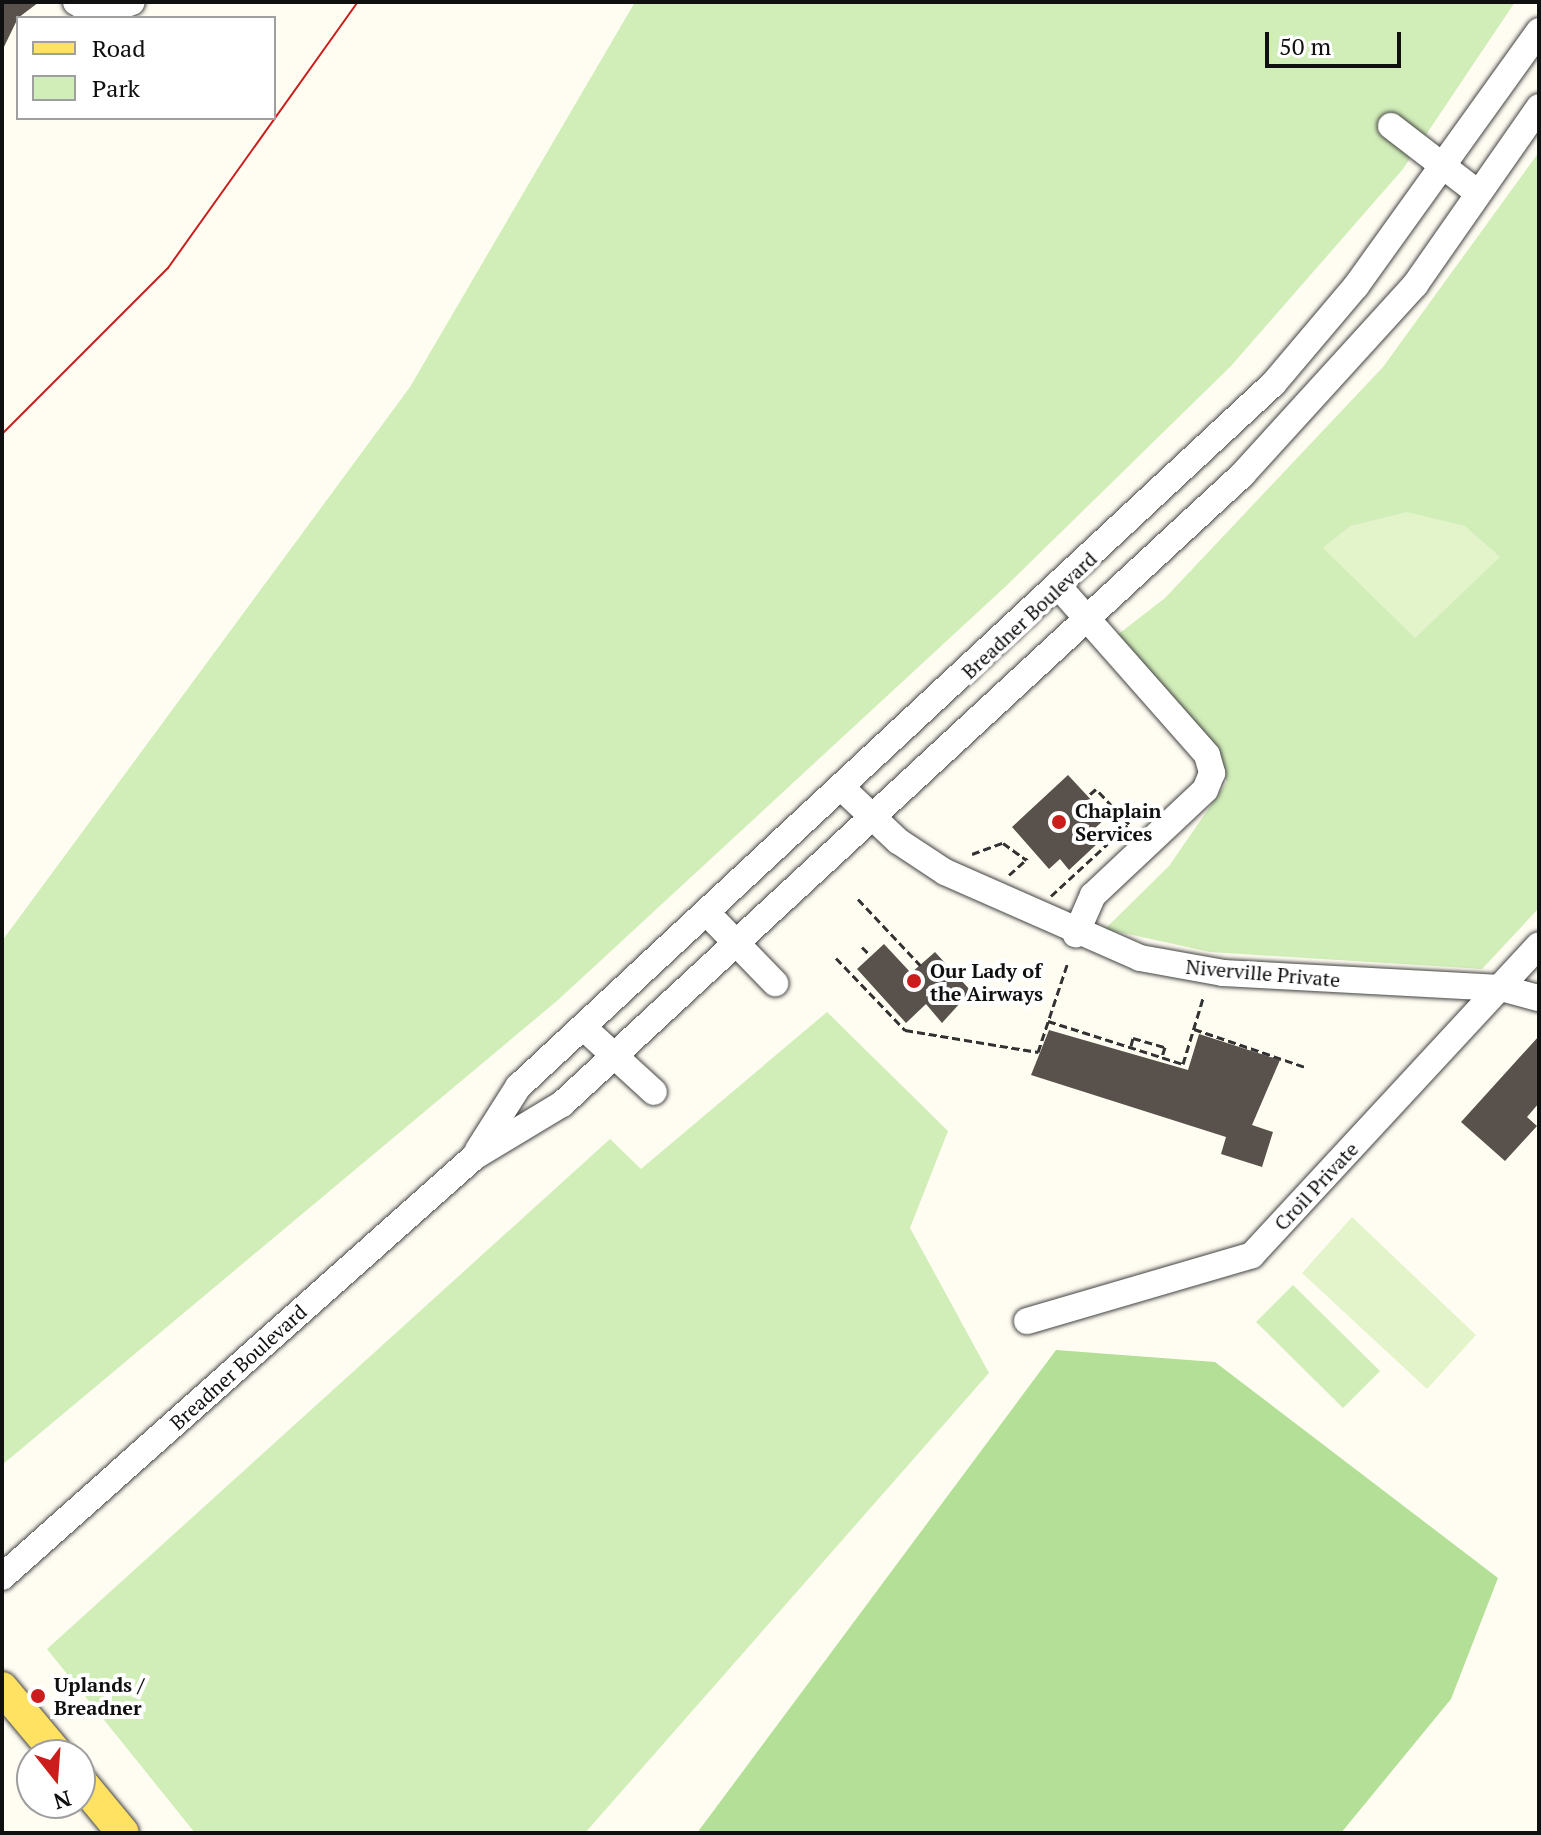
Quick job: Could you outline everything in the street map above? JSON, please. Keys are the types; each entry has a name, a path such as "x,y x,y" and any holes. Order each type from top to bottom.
{"main road":[{"path":"2,1688 45,1739"},
{"path":"96,1800 123,1833"}],"street":[{"path":"76,2 98,15 132,2"},
{"name":"Breadner Boulevard","path":"474,1157 518,1087 1060,588 1274,383 1344,300 1444,167 1539,31"},
{"name":"Breadner Boulevard","path":"2,1577 474,1157 562,1104 614,1053 1087,622 1243,474 1376,329 1539,107"},
{"path":"1391,126 1478,193"},
{"path":"1344,300 1376,329"},
{"path":"1060,588 1207,755 1212,773 1205,790 1093,895 1076,934"},
{"name":"Niverville Private","path":"843,789 873,818 945,872 1076,934 1140,958 1223,973 1501,988 1539,998"},
{"path":"707,913 738,941 775,983"},
{"name":"Croil Private","path":"1027,1321 1252,1255 1539,945"},
{"path":"583,1027 654,1092"}],"path":[{"path":"1050,898 1129,824 1096,789 1089,795"},
{"path":"972,854 1003,843 1027,859 1009,875"},
{"path":"858,899 920,965"},
{"path":"862,947 869,954"},
{"path":"836,958 905,1030 991,1039 1038,1052 1068,962"},
{"path":"1048,1021 1183,1064 1203,998"},
{"path":"1194,1029 1305,1067"},
{"path":"1130,1047 1133,1038 1165,1047 1162,1057"}],"green space":[{"path":"635,2 1515,2 1403,169 1231,366 1005,587 558,1000 2,1465 2,941 410,387"},
{"path":"1539,152 1539,908 1482,969 1210,952 1105,929 1169,866 1227,782 1212,742 1116,636 1165,598 1383,367"},
{"path":"1407,512 1465,526 1500,557 1415,638 1323,548 1350,526"},
{"path":"827,1012 948,1131 910,1228 989,1373 585,1833 195,1833 47,1649 610,1139 641,1169"},
{"path":"1352,1217 1476,1335 1427,1389 1302,1273"},
{"path":"1293,1285 1380,1371 1343,1408 1256,1322"},
{"path":"1056,1350 1215,1362 1498,1578 1451,1699 1341,1833 697,1833"}],"building":[{"path":"2,2 39,2 21,16 16,16 2,51"},
{"name":"Chaplain Services","path":"1068,775 1107,817 1094,829 1098,843 1069,870 1060,859 1049,869 1012,827"},
{"name":"Our Lady of the Airways","path":"884,944 911,973 935,952 971,991 942,1023 926,1004 906,1023 857,969"},
{"path":"1049,1030 1188,1070 1199,1034 1280,1060 1252,1125 1273,1132 1262,1167 1221,1154 1226,1137 1031,1075"},
{"path":"1539,1036 1539,1103 1527,1117 1537,1126 1505,1161 1461,1122"}],"tram line":[{"path":"276,117 358,2"},
{"path":"2,434 168,268 274,120"}],"place":[{"name":"Chaplain Services","path":"1059,822"},
{"name":"Our Lady of the Airways","path":"914,981"},
{"name":"Uplands / Breadner","path":"38,1696"}]}
